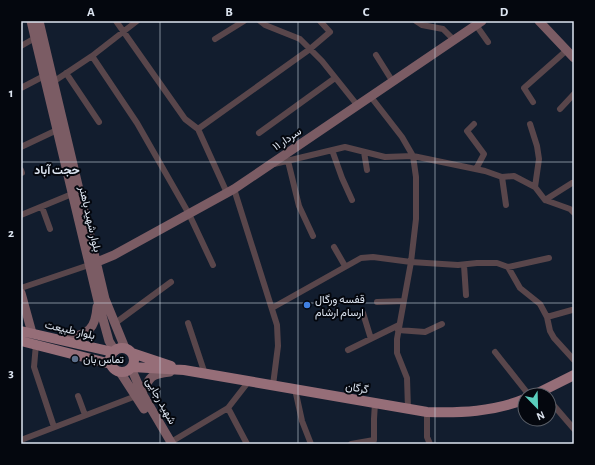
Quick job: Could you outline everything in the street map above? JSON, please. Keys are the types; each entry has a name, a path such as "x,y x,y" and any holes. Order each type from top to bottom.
{"main road":[{"name":"بلوار شهید باهنر","path":"31,21 72,194 105,299 114,324 128,350"},
{"name":"بلوار شهید باهنر","path":"39,21 93,264 98,301 109,341 114,351"},
{"path":"539,21 574,58"},
{"name":"سردار ۱۱","path":"93,264 114,255 230,191 479,23"},
{"path":"21,294 32,333"},
{"path":"65,340 87,332 96,319 98,301"},
{"name":"بلوار طبیعت","path":"21,331 114,351"},
{"name":"بلوار طبیعت","path":"21,341 111,364"},
{"path":"120,348 184,370 131,368 124,372 120,372 111,364 110,360 114,351 120,348"},
{"path":"128,350 134,360 131,368"},
{"name":"شهید رجایی","path":"131,368 139,394"},
{"path":"139,394 153,374 184,370"},
{"name":"گرگان","path":"184,370 427,412 454,413 486,410 517,402"},
{"name":"شهید رجایی","path":"120,372 139,394 170,443"},
{"path":"553,387 574,375"}],"street":[{"path":"116,21 185,119 198,129 230,191 277,325 278,346 273,385"},
{"path":"53,82 92,56 137,21"},
{"path":"214,39 244,21"},
{"path":"260,21 265,25 300,39 358,106"},
{"path":"198,129 310,49 330,32 320,21"},
{"path":"416,21 422,25 443,29 454,40"},
{"path":"479,23 488,42"},
{"path":"21,46 35,38"},
{"path":"533,102 524,88 567,50"},
{"path":"376,55 393,82"},
{"path":"92,56 137,123 189,214 213,265"},
{"path":"66,73 99,122"},
{"path":"21,88 44,76"},
{"path":"259,133 335,78"},
{"path":"560,109 574,94"},
{"path":"371,97 402,138 413,156 416,177 417,198 411,262 397,339 397,353 407,378 408,409"},
{"path":"474,124 467,131 484,154 476,169"},
{"path":"530,124 539,158 535,187"},
{"path":"21,147 57,130"},
{"path":"270,165 346,147 385,157 413,156 485,171 502,177 514,176 535,187 545,200 570,209 574,213"},
{"path":"332,150 352,200"},
{"path":"364,152 366,170"},
{"path":"288,161 298,206 312,236"},
{"path":"502,177 506,205"},
{"path":"545,200 572,183"},
{"path":"21,215 72,194"},
{"path":"42,207 50,229"},
{"path":"334,247 345,266"},
{"path":"272,308 360,258 373,257 411,262 464,265 477,263 497,263 508,267 549,258"},
{"path":"21,288 93,264"},
{"path":"464,265 466,295"},
{"path":"508,267 520,288 540,304 547,317 554,338 574,360"},
{"path":"114,324 171,282"},
{"path":"377,302 404,301"},
{"path":"547,317 572,310"},
{"path":"363,313 371,339"},
{"path":"188,323 205,374"},
{"path":"348,350 399,328 425,332 442,324"},
{"path":"36,344 34,367 54,427"},
{"path":"495,352 523,387"},
{"path":"170,443 228,408 249,381"},
{"path":"296,389 302,421 311,444"},
{"path":"21,440 139,394"},
{"path":"78,396 85,415"},
{"path":"351,444 376,442 374,419 375,403"},
{"path":"228,408 248,444"},
{"path":"557,409 574,429"},
{"path":"427,412 427,437 430,444"}],"place":[{"name":"قفسه ورگال ارسام ارشام","path":"307,305"},
{"name":"تماس بان","path":"75,359"}],"district":[{"name":"حجت آباد","path":"57,170"}]}
